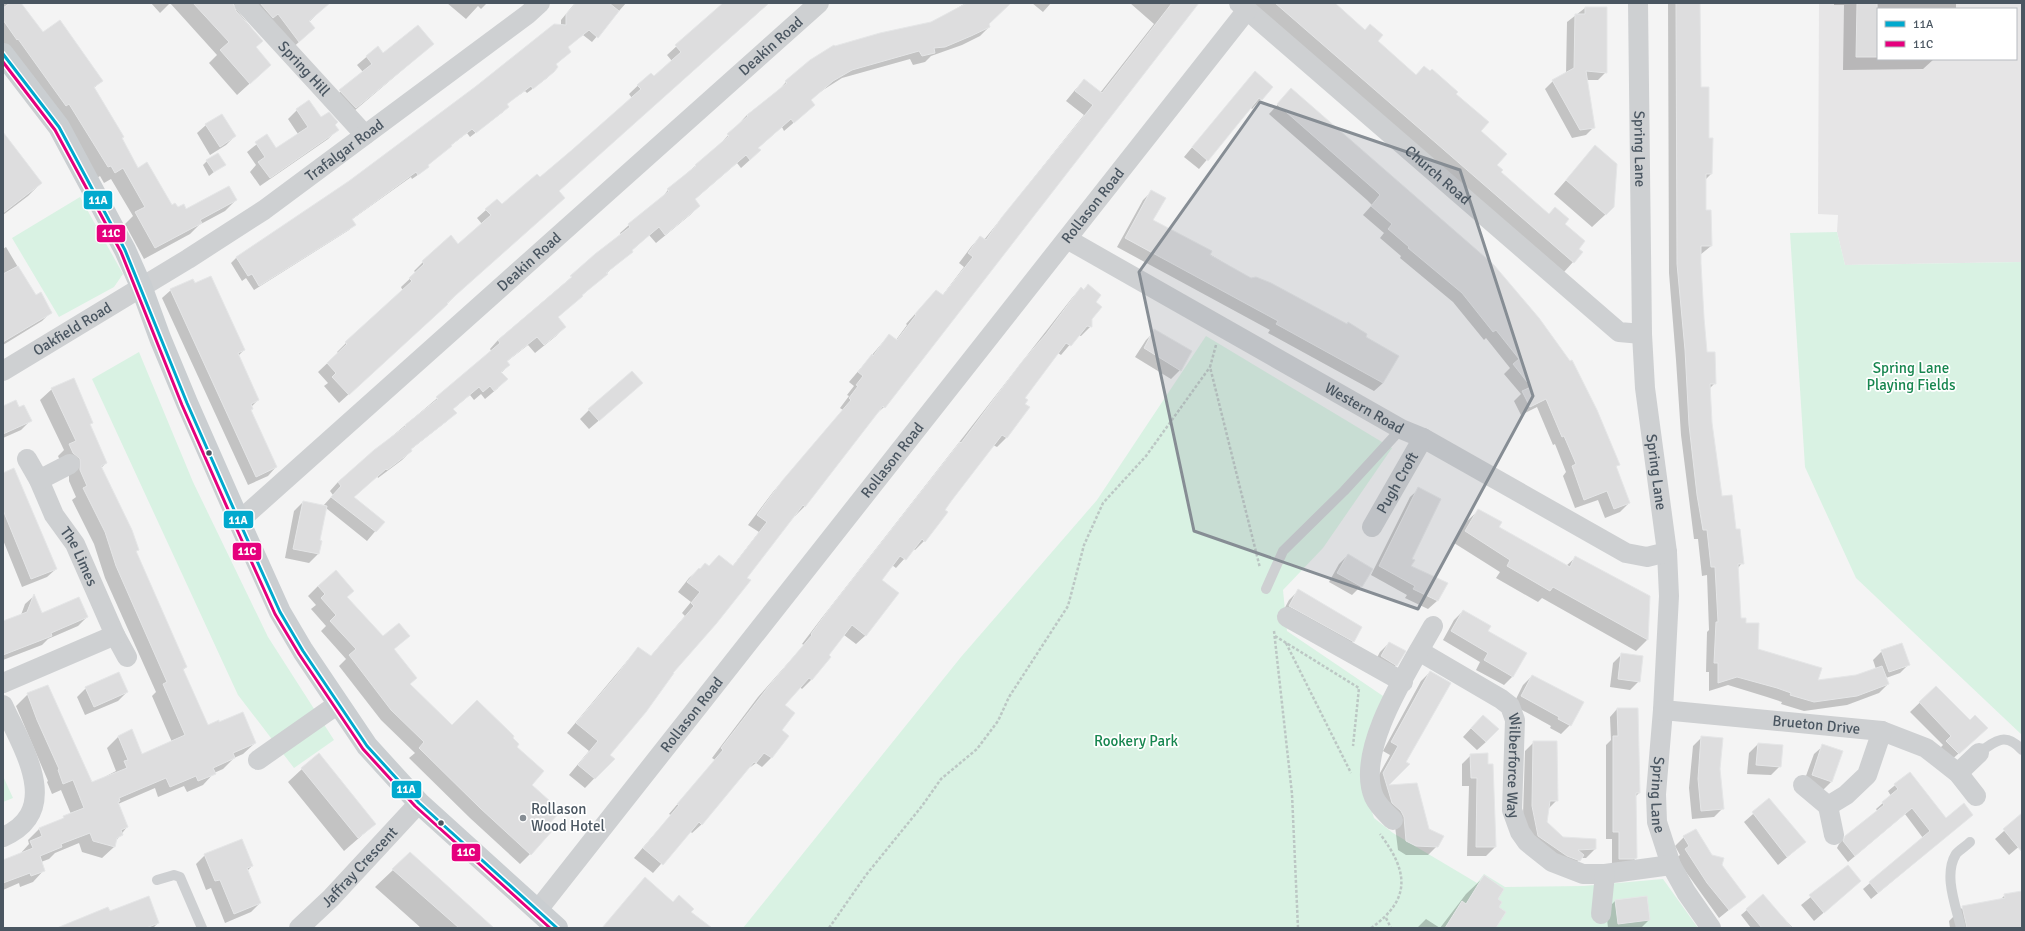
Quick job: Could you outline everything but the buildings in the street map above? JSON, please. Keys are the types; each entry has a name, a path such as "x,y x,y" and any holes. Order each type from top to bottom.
{"main road":[{"path":"3,54 59,126 125,250 142,286 160,338 184,396 280,612 338,704 367,746 419,803 557,928"}],"street":[{"name":"Spring Hill","path":"244,3 365,135"},
{"name":"Trafalgar Road","path":"142,286 188,259 264,210 528,14 540,3"},
{"name":"Deakin Road","path":"239,522 819,3"},
{"name":"Spring Lane","path":"1638,3 1642,334 1645,388 1667,552 1669,596 1663,710 1656,794 1657,822 1672,865 1686,892 1711,928"},
{"name":"Church Road","path":"1243,6 1619,332 1642,334"},
{"name":"Rollason Road","path":"537,911 1067,240 1243,6"},
{"name":"Western Road","path":"1067,240 1401,429 1422,438 1626,553 1647,557 1667,552"},
{"name":"Oakfield Road","path":"3,370 142,286"},
{"name":"Pugh Croft","path":"1372,528 1422,438"},
{"name":"The Limes","path":"27,459 39,480 54,515 75,544 115,635 127,657"},
{"path":"39,480 70,464"},
{"path":"1280,623 1403,682"},
{"path":"1393,820 1382,809 1373,796 1370,761 1382,719 1433,626"},
{"path":"3,683 115,635"},
{"name":"Wilberforce Way","path":"1419,651 1497,696 1510,706 1515,720 1512,810 1520,832 1527,842 1552,862 1564,868 1583,874 1605,874 1672,865"},
{"path":"258,760 338,704"},
{"path":"3,705 33,772 34,791 33,811 25,823 3,837"},
{"name":"Brueton Drive","path":"1663,710 1882,731 1926,748 1958,773 1976,796"},
{"path":"1828,806 1846,795 1867,775 1882,731"},
{"path":"1958,773 1979,752"},
{"path":"1803,785 1828,806 1834,835"},
{"name":"Jaffray Crescent","path":"299,928 331,898 419,803"},
{"path":"1601,914 1605,874"}],"lane":[{"path":"1266,589 1283,550 1344,491 1401,429"},
{"path":"1979,752 1995,740 2007,739 2014,741 2022,750"},
{"path":"1961,928 1952,886 1951,868 1956,854 1970,842"},
{"path":"157,880 174,875 180,877 202,928"}],"path":[{"path":"829,928 866,875 922,806 941,779 977,749 998,721 1009,697 1068,606 1084,545 1103,503 1146,456 1210,367 1221,328"},
{"path":"1210,367 1266,589"},
{"path":"1280,623 1274,636 1292,794 1298,928"},
{"path":"1274,636 1359,688 1353,750"},
{"path":"1351,773 1352,765"},
{"path":"1386,917 1391,928"}],"highlighted area":[{"path":"1260,102 1460,170 1533,396 1418,609 1194,531 1139,272"}],"shaded area":[{"path":"1819,3 2022,3 2022,262 1845,265 1837,232 1838,215 1818,214"}],"green space":[{"path":"80,197 123,274 114,287 59,317 12,238"},
{"name":"Spring Lane Playing Fields","path":"1837,232 1845,265 2022,262 2022,735 1856,578 1805,467 1790,233"},
{"name":"Rookery Park","path":"1206,336 1392,448 1323,548 1283,590 1287,631 1386,698 1366,794 1374,818 1393,833 1477,883 1484,874 1505,887 1584,886 1663,879 1698,928 743,928 961,657 1097,500"},
{"path":"139,352 193,482 268,637 334,740 294,768 238,695 92,379"},
{"path":"3,776 13,798 3,802"}],"transit line":[{"name":"11A","path":"3,54 59,127 125,250 187,403 239,521 280,612 303,651 367,746 419,803 557,928"},
{"name":"11C","path":"3,62 55,130 121,252 182,405 234,523 275,614 299,654 363,749 415,806 550,928"}],"place":[{"name":"Rollason Wood Hotel","path":"523,818"}]}
